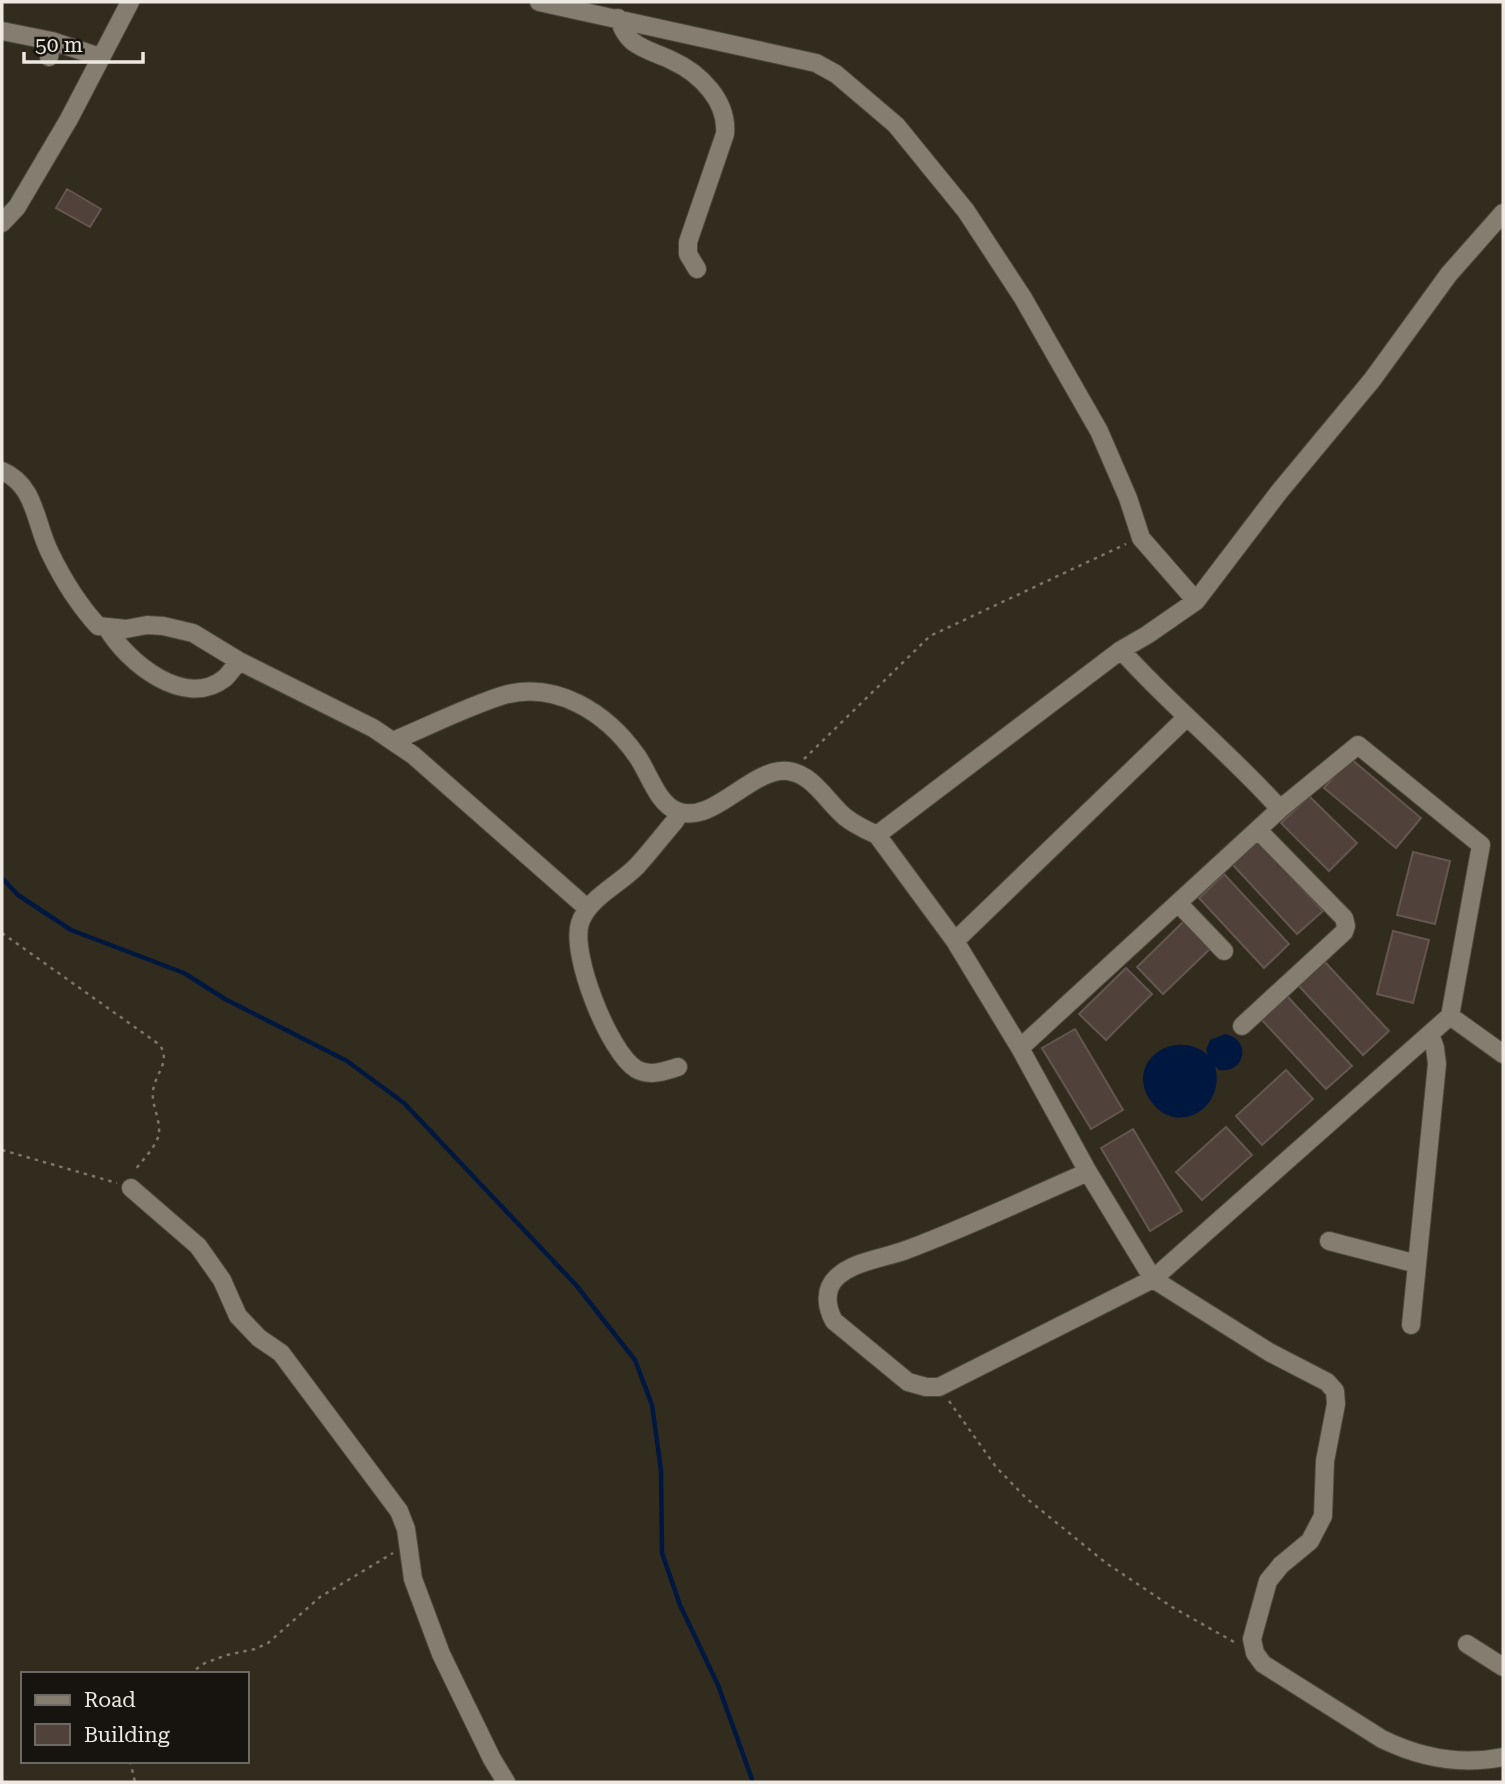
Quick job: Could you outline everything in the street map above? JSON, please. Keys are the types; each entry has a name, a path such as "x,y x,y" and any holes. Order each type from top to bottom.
{"street":[{"path":"2,223 17,207 69,119 130,2"},
{"path":"539,2 816,63 836,74 896,125 966,211 1023,298 1099,430 1128,498 1141,538 1196,601"},
{"path":"618,18 623,31 633,42 682,66 702,81 718,102 724,116 725,134 688,242 688,254 697,269"},
{"path":"2,31 50,49 100,57"},
{"path":"877,835 1121,650 1196,601 1279,492 1372,380 1449,274 1503,213"},
{"path":"2,471 15,478 27,491 49,553 78,604 98,626 126,629 147,625 178,629 206,639 239,661 354,718 413,755 587,908"},
{"path":"107,628 119,646 137,664 156,678 176,685 209,685 226,677 239,661"},
{"path":"1121,650 1251,777 1280,809"},
{"path":"393,741 502,696 528,693 566,698 589,709 613,728 636,754 664,800 680,812 699,812 770,774 792,771 808,779 853,823 877,835 955,941 1153,1279 1269,1352 1327,1382 1336,1397 1326,1450 1323,1516 1303,1549 1272,1575 1253,1631 1253,1646 1263,1664 1400,1748 1438,1759 1456,1761 1503,1758"},
{"path":"955,941 1187,716"},
{"path":"1020,1048 1280,809 1358,745 1481,845 1450,1016 1153,1279 939,1387 908,1382 834,1321 827,1300 828,1292 836,1278 847,1270 906,1250 1088,1172"},
{"path":"678,1067 651,1073 634,1068 601,1021 579,952 579,925 587,908 635,868 680,812"},
{"path":"1242,1026 1317,958 1344,932 1346,926 1344,918 1258,830"},
{"path":"1179,904 1224,951"},
{"path":"1450,1016 1503,1054"},
{"path":"1411,1325 1437,1064 1430,1034"},
{"path":"131,1188 198,1245 222,1280 238,1316 259,1338 281,1353 399,1511 406,1529 413,1579 441,1654 506,1782"},
{"path":"1329,1241 1418,1264"},
{"path":"1467,1644 1503,1667"}],"path":[{"path":"792,771 930,636 1141,538"},
{"path":"2,933 160,1045 165,1062 153,1090 158,1139 134,1171 131,1188 2,1150"},
{"path":"939,1387 996,1467 1042,1512 1106,1563 1172,1606 1240,1645 1253,1646"},
{"path":"192,1672 205,1663 255,1650 268,1643 320,1597 407,1546"},
{"path":"130,1763 135,1782"}],"water":[{"path":"1225,1034 1239,1042 1242,1055 1240,1062 1228,1070 1219,1070 1215,1066 1217,1081 1206,1106 1185,1117 1172,1117 1160,1111 1150,1100 1144,1086 1144,1073 1148,1062 1168,1047 1181,1045 1195,1047 1208,1055 1206,1050 1210,1040"}],"building":[{"path":"67,189 101,209 90,227 56,208"},
{"path":"1350,758 1421,818 1396,848 1324,788"},
{"path":"1309,796 1357,843 1329,871 1281,823"},
{"path":"1258,841 1323,911 1297,934 1232,864"},
{"path":"1413,852 1450,861 1435,924 1397,915"},
{"path":"1224,874 1289,944 1264,968 1199,898"},
{"path":"1184,921 1211,948 1163,994 1137,967"},
{"path":"1393,931 1429,940 1413,1003 1377,994"},
{"path":"1324,961 1389,1031 1363,1055 1298,985"},
{"path":"1126,968 1152,994 1106,1040 1079,1014"},
{"path":"1287,996 1352,1066 1326,1089 1261,1019"},
{"path":"1075,1029 1123,1110 1091,1129 1042,1048"},
{"path":"1286,1070 1313,1099 1262,1145 1236,1116"},
{"path":"1226,1127 1252,1155 1202,1200 1176,1172"},
{"path":"1133,1129 1182,1211 1150,1231 1101,1148"}],"waterway":[{"path":"2,878 18,895 71,930 184,973 225,999 347,1061 404,1103 576,1285 635,1360 652,1405 661,1470 662,1553 680,1605 718,1685 753,1782"}]}
